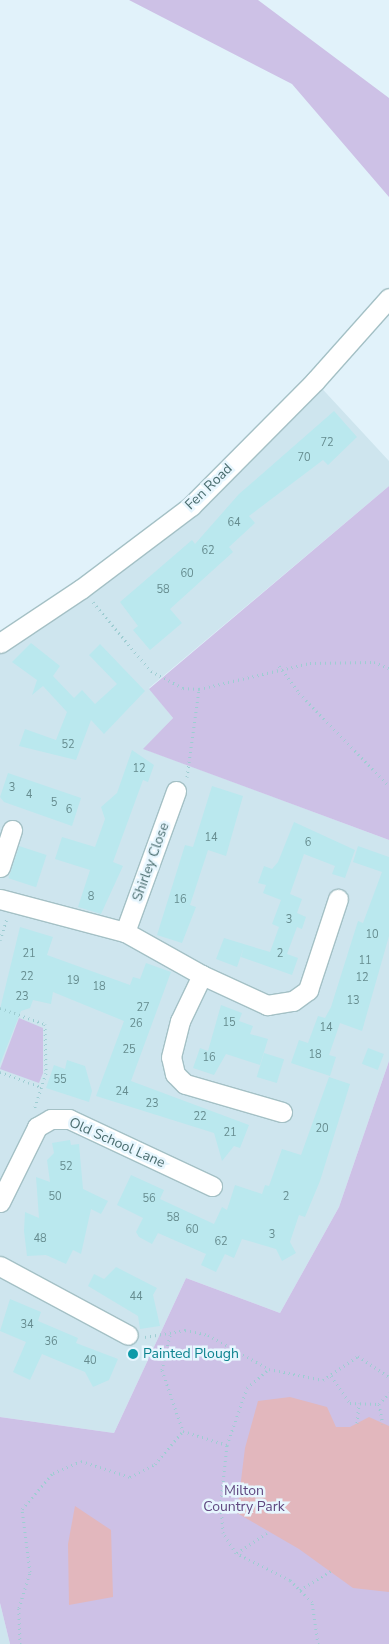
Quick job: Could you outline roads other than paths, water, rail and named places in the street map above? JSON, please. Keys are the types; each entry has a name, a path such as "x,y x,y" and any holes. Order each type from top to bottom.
{"street":[{"name":"Fen Road","path":"0,643 81,589 191,506 315,381 389,298"},
{"name":"Shirley Close","path":"125,932 176,791"},
{"path":"0,867 12,830"},
{"path":"0,899 125,932 202,975 267,1005 293,1001 308,990 338,899"},
{"path":"202,975 180,1021 171,1058 175,1074 185,1084 282,1112"},
{"name":"Old School Lane","path":"1,1197 36,1127 51,1119 69,1119 212,1186"},
{"path":"0,1266 128,1335"}],"place":[{"name":"Painted Plough","path":"133,1354"}],"park label":[{"name":"Milton Country Park","path":"244,1499"}]}
